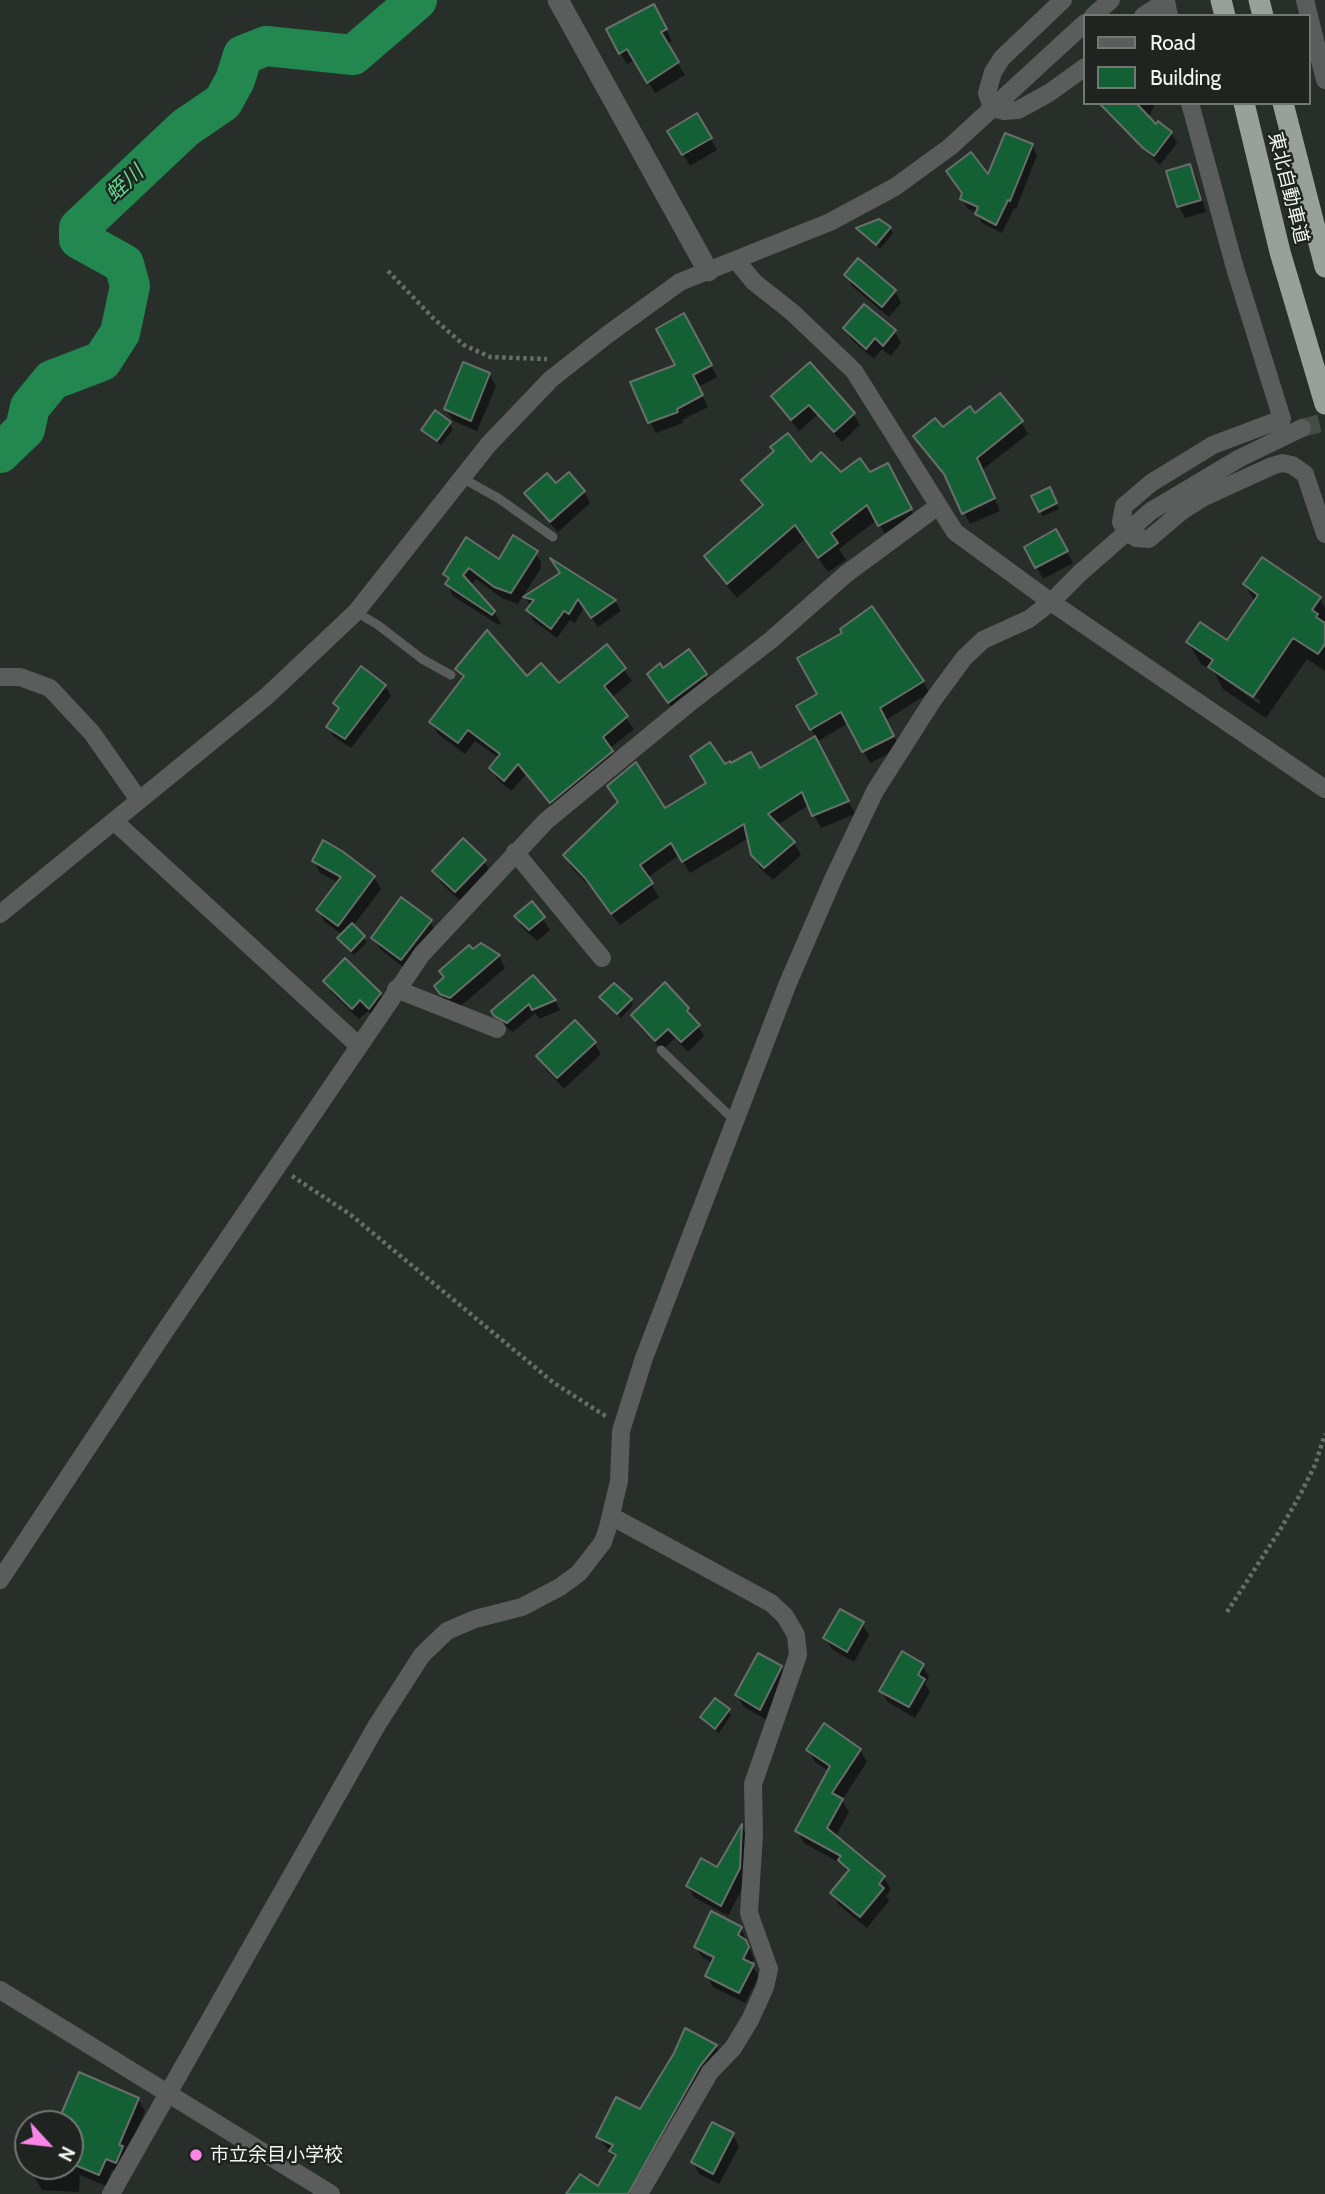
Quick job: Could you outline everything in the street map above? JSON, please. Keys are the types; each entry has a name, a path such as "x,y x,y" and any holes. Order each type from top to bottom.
{"highway":[{"name":"東北自動車道","path":"1244,105 1280,252 1325,404"},
{"name":"東北自動車道","path":"1284,105 1325,267"}],"street":[{"path":"558,0 708,271"},
{"path":"992,108 988,93 993,72 1002,58 1063,0"},
{"path":"1095,14 1111,0"},
{"path":"1146,14 1166,1 1169,14"},
{"path":"0,914 267,695 356,612 488,445 551,379 680,282 830,222 895,187 950,147 1084,24"},
{"path":"1311,24 1325,80"},
{"path":"992,108 1018,110 1049,93 1084,68"},
{"path":"1191,105 1235,268 1282,419 1213,445 1151,483 1124,506 1121,522 1127,532 1139,540 1149,539 1182,510 1204,497 1282,463 1292,465 1306,474 1325,534"},
{"path":"736,260 754,282 792,312 854,371 955,532 1051,602 1325,789"},
{"path":"111,2194 377,1725 422,1655 447,1631 475,1619 522,1607 561,1587 579,1573 594,1556 606,1535 619,1481 622,1427 645,1358 788,983 875,791 933,700 964,658 983,640 1029,619 1051,602 1151,510 1240,458 1302,428"},
{"path":"0,1580 422,954 547,821 687,705 771,640 846,574 937,506"},
{"path":"0,677 20,677 50,688 92,733 139,800"},
{"path":"114,821 359,1046"},
{"path":"515,852 602,958"},
{"path":"396,989 497,1029"},
{"path":"611,1516 771,1603 785,1616 796,1635 798,1655 753,1783 754,1835 749,1913 769,1969 765,1987 739,2039 710,2071 639,2194"},
{"path":"0,1990 331,2194"}],"lane":[{"path":"462,478 498,498 553,537"},
{"path":"356,612 378,625 422,659 451,675"},
{"path":"661,1050 735,1121"}],"path":[{"path":"388,271 433,319 464,345 491,357 551,359 567,367"},
{"path":"278,1166 351,1215 554,1383 622,1427"},
{"path":"1227,1612 1291,1511 1315,1465 1325,1434"}],"building":[{"path":"654,4 667,29 661,32 679,62 647,83 627,49 619,54 606,29"},
{"path":"1101,105 1138,105 1156,124 1158,121 1172,132 1154,156"},
{"path":"697,113 712,138 682,155 667,131"},
{"path":"1005,133 1033,144 1010,201 1008,200 996,225 975,214 978,207 960,199 962,193 946,171 971,152 988,174"},
{"path":"1190,164 1201,200 1177,207 1166,171"},
{"path":"879,219 891,227 876,245 856,228"},
{"path":"858,258 896,290 882,307 844,275"},
{"path":"864,304 896,330 883,346 875,338 866,349 843,328"},
{"path":"684,313 712,365 693,375 703,395 677,409 678,412 648,423 630,382 675,365 656,329"},
{"path":"463,362 490,373 471,421 444,409"},
{"path":"810,362 855,413 834,432 809,405 791,420 771,396"},
{"path":"1000,393 1023,421 977,458 995,498 962,514 944,474 913,436 935,418 943,427 970,406 975,413"},
{"path":"435,410 451,422 437,441 421,430"},
{"path":"788,433 811,462 821,452 841,472 860,458 870,472 888,463 912,509 878,526 867,505 831,533 838,543 818,558 795,525 727,584 704,556 763,505 741,480 774,451 770,447"},
{"path":"569,472 585,491 550,522 524,493 547,473 556,483"},
{"path":"1050,487 1057,503 1039,512 1031,496"},
{"path":"1056,529 1068,551 1035,568 1024,547"},
{"path":"513,535 538,551 511,593 494,587 469,568 463,575 495,611 492,615 445,584 449,578 443,574 466,537 499,559"},
{"path":"1262,557 1321,597 1312,610 1318,614 1316,617 1325,623 1325,644 1318,654 1293,638 1253,697 1208,667 1213,660 1186,642 1200,622 1227,640 1258,595 1243,584"},
{"path":"550,558 616,600 591,618 578,599 569,614 564,611 551,629 526,610 534,600 523,597 560,573"},
{"path":"872,606 924,681 880,708 894,736 862,752 841,712 810,730 796,706 817,694 797,658 842,633 840,629"},
{"path":"487,630 527,676 541,663 559,683 607,644 626,668 604,686 628,716 603,737 613,751 550,803 518,764 504,781 489,768 500,754 468,730 458,743 429,722 464,676 455,669"},
{"path":"689,649 707,674 668,703 647,674 660,663 663,668"},
{"path":"361,666 386,685 345,739 326,727 339,708 333,703"},
{"path":"815,736 849,801 812,816 802,792 768,814 795,842 764,868 751,855 744,824 682,862 671,843 640,865 653,883 611,914 585,878 563,855 618,802 607,786 636,762 665,808 706,783 690,756 710,742 725,764 751,752 760,768"},
{"path":"463,838 486,860 455,892 432,871"},
{"path":"323,840 375,876 338,926 316,910 341,877 312,861"},
{"path":"401,897 432,920 401,960 371,938"},
{"path":"532,901 545,917 529,930 514,916"},
{"path":"352,923 365,936 351,951 337,938"},
{"path":"481,943 500,955 450,998 440,994 434,986 444,977 439,971 469,945 473,949"},
{"path":"345,958 381,993 369,1009 360,1000 352,1009 323,981"},
{"path":"533,975 556,1000 532,1010 529,1004 507,1023 494,1016 491,1011"},
{"path":"665,982 689,1008 687,1011 700,1025 681,1042 668,1029 655,1041 631,1015"},
{"path":"614,983 632,999 617,1014 599,997"},
{"path":"575,1020 596,1042 557,1078 536,1056"},
{"path":"840,1609 864,1622 847,1652 823,1638"},
{"path":"902,1651 924,1664 918,1675 925,1679 909,1707 879,1691"},
{"path":"758,1653 782,1666 760,1710 735,1695"},
{"path":"715,1698 730,1709 715,1729 700,1717"},
{"path":"824,1723 861,1749 832,1793 843,1799 827,1828 885,1876 879,1884 884,1888 860,1917 830,1893 849,1870 838,1860 841,1856 795,1831 830,1766 806,1750"},
{"path":"742,1824 740,1868 721,1906 686,1886 701,1858 717,1867"},
{"path":"711,1911 742,1927 738,1935 746,1940 749,1947 743,1959 754,1964 739,1993 705,1976 714,1957 694,1947"},
{"path":"685,2028 717,2045 700,2066 628,2194 566,2194 580,2174 598,2186 616,2155 609,2151 613,2145 596,2137 616,2097 640,2109 674,2053"},
{"path":"79,2072 139,2098 119,2145 123,2146 116,2163 106,2159 99,2175 84,2169 84,2110 63,2110"},
{"path":"712,2122 734,2133 713,2174 691,2162"}],"waterway":[{"name":"蛭川","path":"0,453 25,429 30,407 52,380 102,361 120,333 130,286 124,264 79,239 79,228 185,128 223,102 235,80 243,55 266,46 353,55 417,0"}],"tunnel":[{"path":"1302,428 1325,422"}],"place":[{"name":"市立余目小学校","path":"196,2155"}]}
